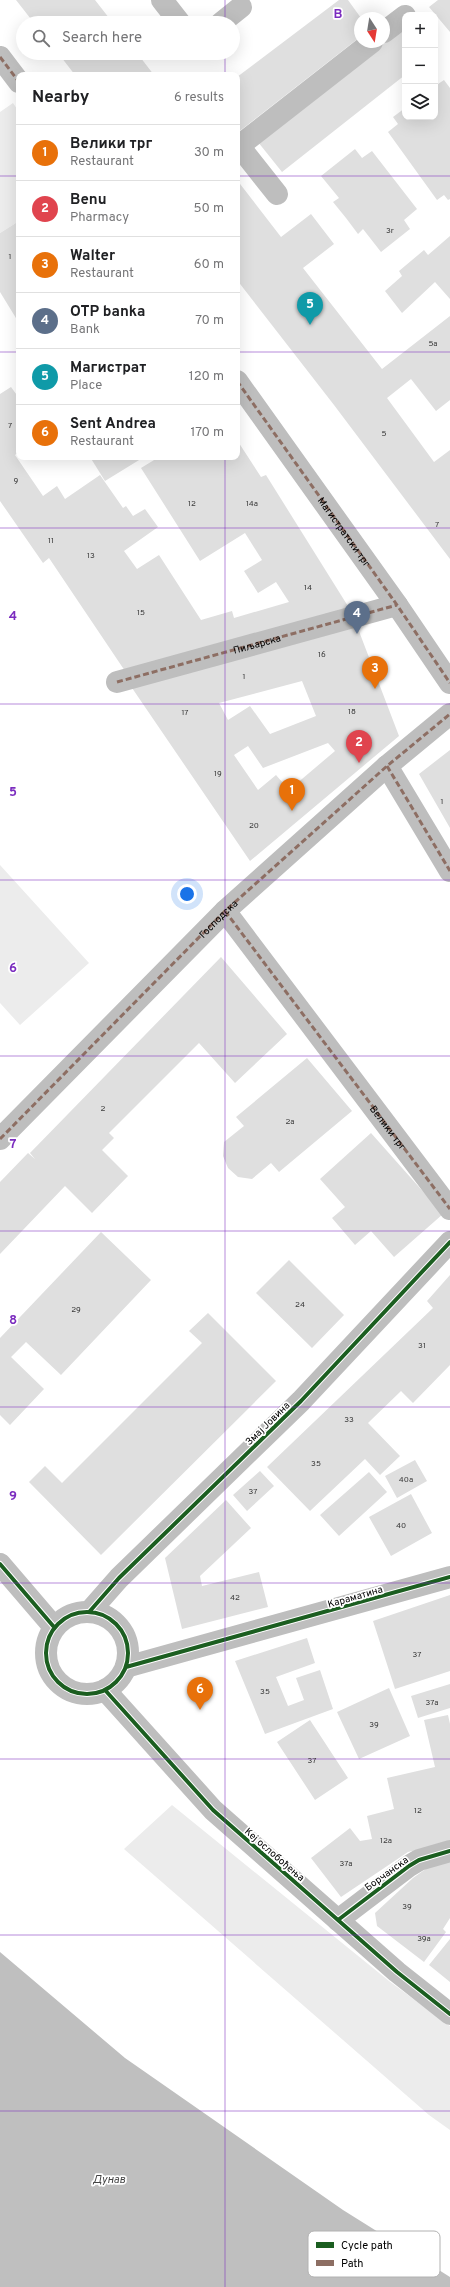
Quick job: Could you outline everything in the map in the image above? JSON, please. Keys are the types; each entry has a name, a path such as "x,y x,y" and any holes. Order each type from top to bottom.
{"street":[{"path":"162,0 175,16"},
{"path":"396,0 405,12"},
{"path":"228,16 242,2"},
{"path":"390,27 402,17"},
{"path":"240,145 364,48"},
{"path":"0,57 16,78"},
{"path":"240,147 277,194"},
{"name":"Магистратски трг","path":"240,385 398,605 450,683"},
{"name":"Пиљарска","path":"117,682 398,605"},
{"name":"Господска","path":"0,1139 225,911 387,766 450,714"},
{"path":"387,766 450,871"},
{"name":"Велики трг","path":"225,911 450,1209"},
{"name":"Змај Јовина","path":"90,1611 119,1578 301,1401 450,1242"},
{"path":"0,1564 54,1627"},
{"name":"Караматина","path":"126,1667 450,1577"},
{"path":"90,1611 103,1614 114,1620 122,1630 127,1642 129,1655 126,1667 114,1684 105,1690 92,1694 78,1693 65,1688 55,1679 48,1667 45,1654 47,1640 54,1627 70,1615 90,1611"},
{"name":"Кеј ослобођења","path":"105,1690 119,1708 213,1810 397,1972 450,2014"},
{"name":"Борчанска","path":"338,1920 409,1866 419,1860 450,1852"}],"shaded area":[{"path":"13,103 16,108 16,223 0,233 0,112"},
{"path":"0,865 89,963 20,1025 0,1003"},
{"path":"172,1805 389,1981 450,2026 450,2130 429,2115 124,1849"}],"water":[{"name":"Дунав","path":"0,1952 125,2058 343,2210 377,2231 308,2231 308,2277 440,2277 440,2271 450,2277 450,2287 0,2287"}],"building":[{"path":"16,0 95,0 108,16 29,16"},
{"path":"339,0 348,0 357,12 354,12 354,42 240,131 240,75"},
{"path":"438,0 450,0 450,32 438,18 438,12 433,12 429,7"},
{"path":"402,28 402,77 282,172 258,142 377,48 390,48 390,38"},
{"path":"63,60 142,60 152,72 73,72"},
{"path":"444,80 450,88 450,199 448,200 444,195 437,200 388,132 398,124 393,117 402,110 402,120 438,120 438,84"},
{"path":"355,149 362,158 372,151 417,209 404,220 410,229 381,252 363,229 358,234 333,202 339,198 321,176"},
{"path":"240,184 281,237 311,214 334,244 303,268 382,369 450,316 450,400 436,411 411,379 387,398 434,462 450,450 450,559 334,405 240,284"},
{"path":"16,223 16,318 0,292 0,233"},
{"path":"450,236 450,299 435,282 402,313 385,291 402,276 399,271 424,250 428,255"},
{"path":"11,387 16,394 16,460 18,460 43,496 57,486 65,499 100,475 123,508 126,506 133,516 145,509 158,527 124,551 137,569 159,555 201,620 232,611 234,618 289,602 276,582 258,593 244,571 262,560 245,533 200,561 141,468 154,460 240,460 240,445 261,477 266,475 351,611 127,674 49,558 43,563 0,501 0,394"},
{"path":"92,460 139,460 105,481"},
{"path":"357,626 399,736 250,861 130,685","holes":["302,681 316,716 270,734 250,706 228,720 219,703","328,743 335,751 289,790 276,775 258,790 234,755 248,746 263,768"]},
{"path":"450,750 450,828 419,774"},
{"path":"221,957 287,1034 235,1083 199,1043 109,1133 114,1138 102,1150 128,1176 92,1213 65,1186 0,1254 0,1182 28,1153 35,1159 30,1153"},
{"path":"307,1058 352,1111 279,1172 271,1163 252,1179 238,1177 228,1168 223,1156 224,1142 244,1126 236,1117"},
{"path":"371,1133 443,1214 394,1257 371,1231 355,1245 332,1218 345,1207 320,1179"},
{"path":"101,1232 151,1280 61,1375 26,1342 11,1357 44,1389 10,1425 0,1415 0,1338"},
{"path":"289,1260 344,1315 312,1348 256,1293"},
{"path":"450,1275 450,1365 413,1403 401,1391 368,1423 400,1456 380,1475 365,1459 310,1511 267,1467 433,1308 427,1301"},
{"path":"208,1313 276,1381 101,1555 29,1482 45,1466 62,1483 202,1343 189,1331"},
{"path":"415,1460 427,1481 397,1498 385,1476"},
{"path":"260,1471 274,1486 247,1511 233,1495"},
{"path":"369,1472 387,1492 339,1536 320,1515"},
{"path":"411,1494 432,1533 391,1556 369,1517"},
{"path":"226,1500 251,1528 200,1576 202,1586 259,1572 268,1607 182,1629 165,1558"},
{"path":"450,1595 450,1671 395,1689 373,1621"},
{"path":"307,1638 315,1663 276,1677 288,1706 304,1700 296,1678 320,1670 333,1709 265,1734 235,1661"},
{"path":"450,1684 450,1708 418,1718 411,1696"},
{"path":"389,1688 410,1736 359,1759 337,1712"},
{"path":"448,1715 450,1724 450,1842 408,1852 341,1897 311,1858 350,1828 360,1841 372,1839 367,1816 394,1809 387,1778 435,1767 424,1720"},
{"path":"310,1720 348,1778 315,1800 277,1742"},
{"path":"450,1861 450,1918 443,1929 446,1932 424,1962 377,1926 375,1913 413,1878 430,1866"},
{"path":"450,1939 450,1982 429,1965"}],"marked path":[{"path":"0,57 16,78"},
{"path":"240,385 397,605 450,683"},
{"path":"117,682 397,605"},
{"path":"0,1139 225,911 387,766 450,714"},
{"path":"387,766 450,871"},
{"path":"225,911 450,1209"}],"cycle path":[{"path":"90,1611 119,1578 301,1401 450,1242"},
{"path":"0,1564 54,1627"},
{"path":"126,1667 450,1577"},
{"path":"79,1612 95,1612 110,1619 121,1630 128,1645 128,1653 128,1661 125,1669 116,1682 103,1691 95,1694 79,1694 64,1687 53,1676 46,1661 46,1645 53,1630 64,1619 79,1612"},
{"path":"105,1690 213,1810 397,1972 450,2014"},
{"path":"338,1920 409,1866 419,1860 450,1851"}],"place":[{"name":"Магистрат","path":"310,325"},
{"name":"OTP banka","path":"357,634"},
{"name":"Walter","path":"375,689"},
{"name":"Benu","path":"359,763"},
{"name":"Велики трг","path":"292,811"},
{"name":"Sent Andrea","path":"200,1710"}]}
